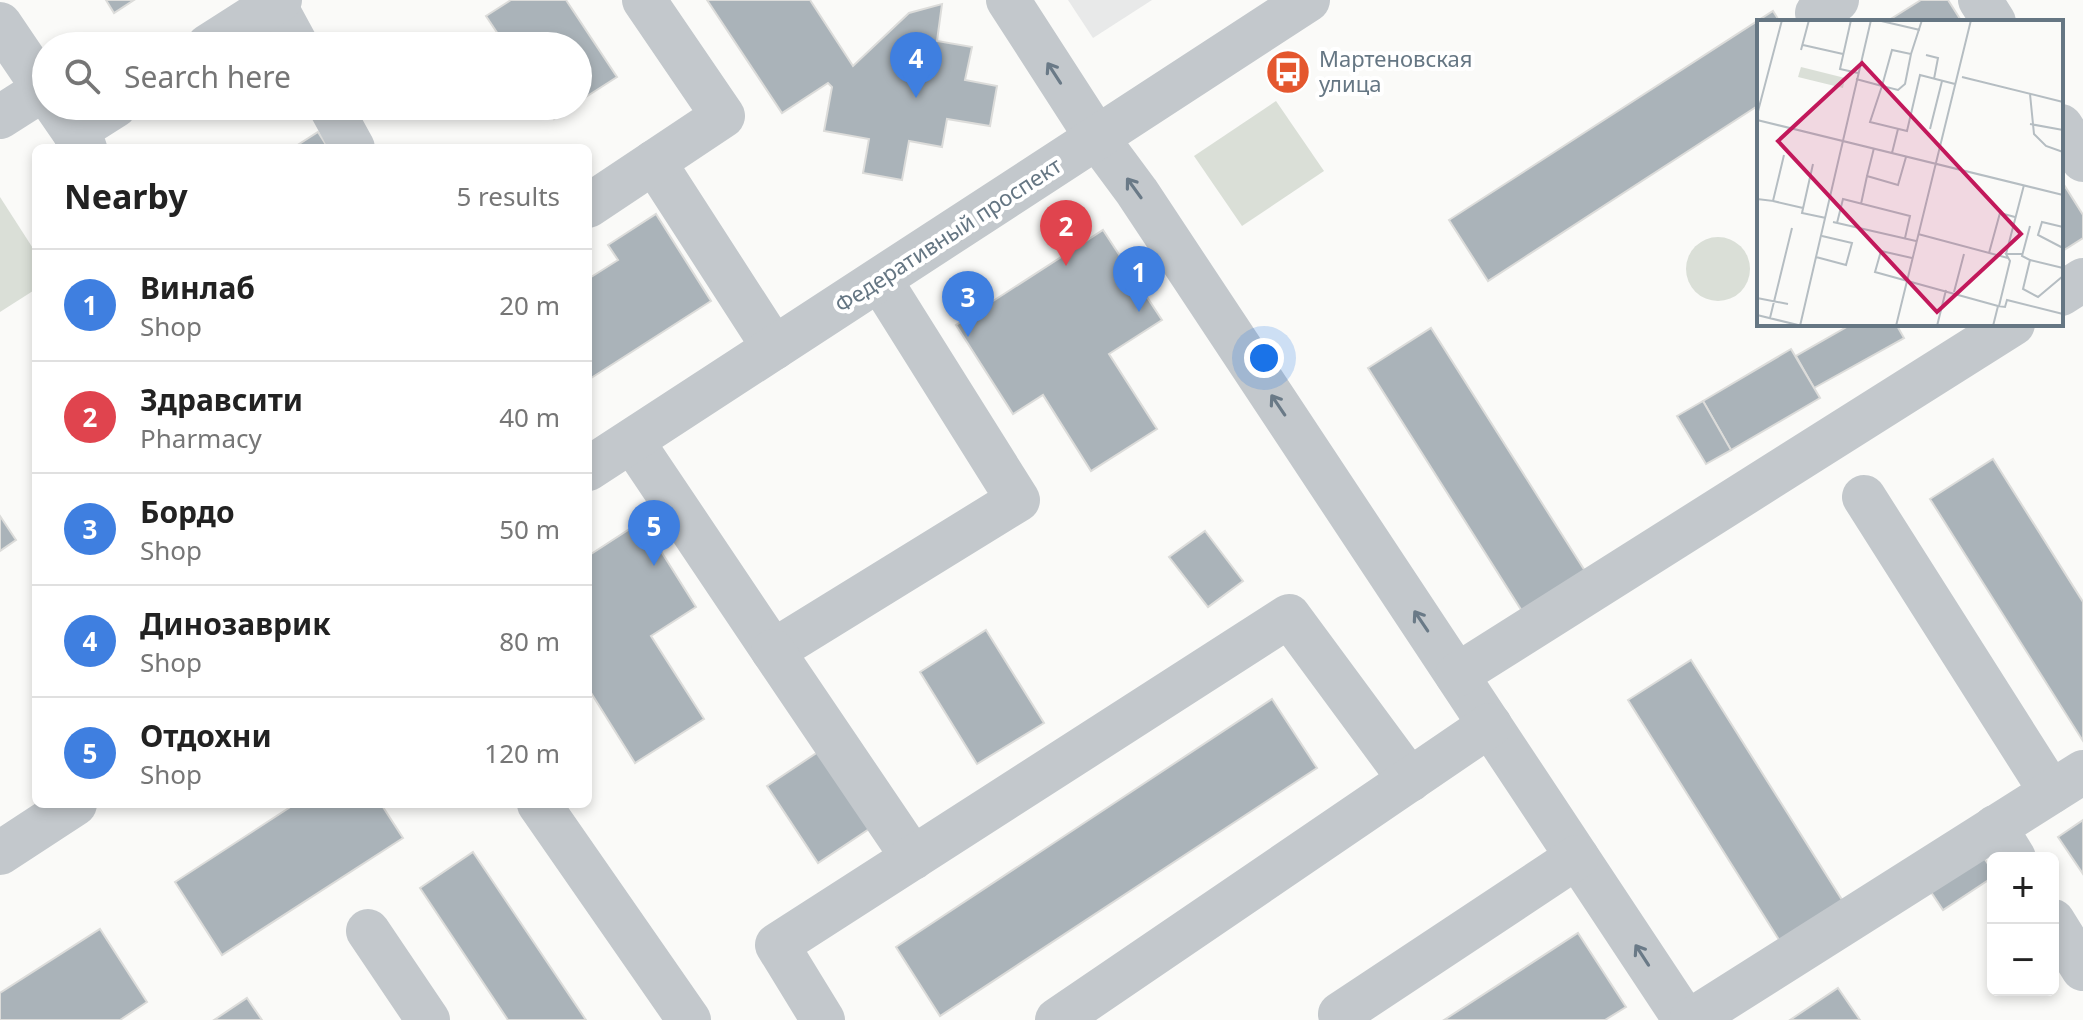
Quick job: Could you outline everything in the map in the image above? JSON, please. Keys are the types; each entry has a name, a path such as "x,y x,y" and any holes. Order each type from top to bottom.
{"street":[{"path":"592,203 723,116 644,0"},
{"path":"1008,0 1685,1020"},
{"name":"Федеративный проспект","path":"592,466 1308,0"},
{"path":"1822,20 1817,13 1837,0"},
{"path":"1980,0 1993,20"},
{"path":"229,32 275,1 290,32"},
{"path":"0,24 32,71"},
{"path":"0,117 32,115"},
{"path":"338,120 351,144"},
{"path":"2063,129 2083,160"},
{"path":"654,162 774,348"},
{"path":"773,651 1018,500 880,280"},
{"path":"2063,293 2083,280"},
{"path":"1457,675 2009,326"},
{"path":"632,441 913,858"},
{"path":"1691,1020 2005,843 2067,782 1864,497"},
{"path":"823,1020 777,945 1289,616 1410,780"},
{"path":"1057,1020 1490,725"},
{"path":"0,853 69,808"},
{"path":"542,808 689,1020"},
{"path":"1343,1020 1340,1014 1577,857"},
{"path":"2055,924 2083,969"},
{"path":"368,931 428,1020"}],"shaded area":[{"path":"1068,0 1152,0 1093,38"},
{"path":"1276,101 1324,171 1242,226 1194,156"},
{"path":"0,197 32,247 32,292 0,312"},
{"path":"1712,237 1724,237 1741,246 1748,257 1748,281 1741,292 1724,301 1712,301 1700,296 1691,287 1686,275 1686,263 1691,251 1700,242"}],"building":[{"path":"106,0 134,0 114,13"},
{"path":"511,0 566,0 587,32 497,32 486,16"},
{"path":"707,0 810,0 853,66 909,13 942,4 937,41 972,47 965,80 997,86 990,126 947,119 942,147 909,141 902,180 863,173 869,139 824,131 832,87 828,83 782,113"},
{"path":"1921,0 1948,0 1961,20 1889,20"},
{"path":"1773,11 1779,20 1759,20"},
{"path":"1757,21 1757,106 1488,281 1449,220"},
{"path":"592,39 617,77 592,93"},
{"path":"318,132 326,144 299,144"},
{"path":"2063,183 2083,215 2083,238 2063,251"},
{"path":"656,214 711,301 592,377 592,276 618,260 608,245"},
{"path":"1103,230 1162,320 1109,354 1157,429 1091,471 1043,395 1013,414 956,325"},
{"path":"1848,326 1897,326 1904,338 1814,388 1796,356"},
{"path":"1431,328 1585,571 1522,611 1368,368"},
{"path":"1791,349 1820,398 1731,450 1703,401"},
{"path":"1703,401 1731,450 1706,464 1677,416"},
{"path":"1993,459 2083,602 2083,741 1930,499"},
{"path":"0,516 16,540 0,551"},
{"path":"642,521 696,607 651,636 704,719 635,763 592,694 592,553"},
{"path":"1205,531 1243,581 1208,607 1169,557"},
{"path":"986,630 1044,723 977,764 920,672"},
{"path":"1691,660 1844,903 1781,943 1628,700"},
{"path":"1272,699 1317,768 940,1016 896,947"},
{"path":"824,748 875,825 818,863 767,786"},
{"path":"289,808 384,808 403,838 222,955 175,882"},
{"path":"2083,820 2083,874 2058,837"},
{"path":"1978,848 1987,862 1987,881 1943,910 1925,883"},
{"path":"473,852 586,1020 508,1020 420,888"},
{"path":"100,929 147,1002 120,1020 0,1020 0,993"},
{"path":"1578,933 1626,1007 1605,1020 1444,1020"},
{"path":"1838,988 1860,1020 1790,1020"},
{"path":"247,998 262,1020 214,1020"}],"place":[{"name":"Мартеновская улица","path":"1288,72"},
{"name":"Динозаврик","path":"916,98"},
{"name":"Здравсити","path":"1066,266"},
{"name":"Винлаб","path":"1139,312"},
{"name":"Бордо","path":"968,337"},
{"name":"Отдохни","path":"654,566"}]}
